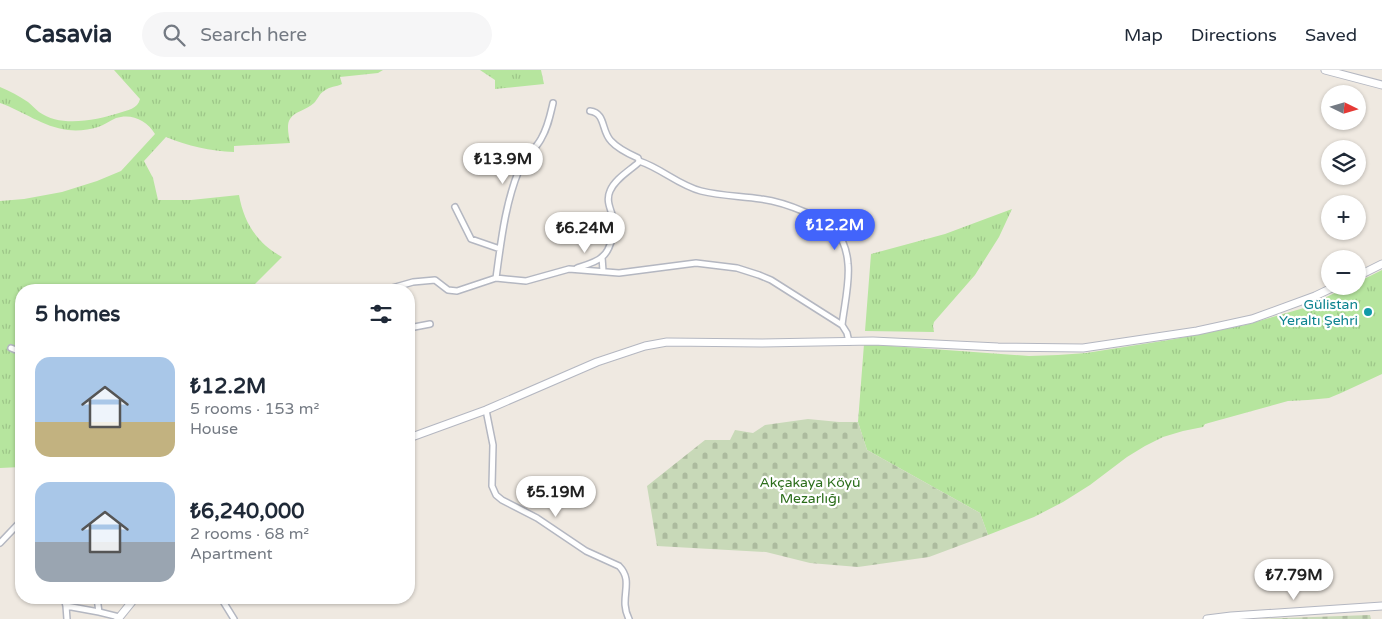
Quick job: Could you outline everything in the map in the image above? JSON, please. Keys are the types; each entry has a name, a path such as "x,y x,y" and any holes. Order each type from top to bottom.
{"street":[{"path":"1325,70 1382,85"},
{"path":"496,278 513,184 520,167 541,139 549,122 552,103"},
{"path":"590,111 601,117 603,129 612,143 638,158 639,161 648,164 680,183 694,189 719,194 778,202 819,217 829,224 840,238 848,264 842,325"},
{"path":"576,269 602,257 610,246 614,232 614,220 608,200 610,191 614,184 638,164 639,161"},
{"path":"454,208 471,239 500,249"},
{"path":"602,257 603,271"},
{"path":"406,284 435,280 448,290 457,292 496,278 526,281 564,270 576,269 619,273 696,263 737,268 771,280 842,325 848,333 849,342"},
{"path":"1366,272 1382,264"},
{"path":"415,436 486,410 597,362 645,346 667,342 873,341 998,347 1083,348 1197,331 1252,318 1321,293"},
{"path":"415,327 430,324"},
{"path":"11,348 15,350"},
{"path":"486,410 493,445 492,486 496,495 537,518 586,551 618,566 626,577 624,607 629,619"},
{"path":"0,543 15,529"},
{"path":"97,604 98,612"},
{"path":"67,619 66,606 119,618 130,604"},
{"path":"225,604 234,619"},
{"path":"1207,619 1382,604"}],"green space":[{"path":"114,70 383,70 378,73 340,77 342,84 326,89 311,105 290,119 288,127 290,143 234,146 234,152 199,148 166,137 144,161 153,178 158,200 191,200 239,195 244,215 253,231 265,245 282,257 255,284 15,284 15,467 0,468 0,201 62,192 121,171 155,134 143,121 127,116 116,118 87,130 72,130 50,126 0,103 0,87 25,100 48,117 68,121 110,116 135,107 140,99"},
{"path":"480,70 541,70 544,84 495,89 495,80"},
{"path":"1012,209 999,237 975,275 934,322 934,332 865,331 871,254 945,234"},
{"path":"1382,270 1382,374 1329,398 1288,401 1163,437 1127,457 1090,485 1063,502 1034,517 988,535 980,513 867,450 858,422 864,344 1029,356 1086,353 1175,339 1245,325 1304,308 1331,295 1366,295 1366,278"},
{"name":"Akçakaya Köyü Mezarlığı","path":"808,419 858,422 867,450 980,513 988,535 929,557 858,567 810,563 766,552 657,546 647,486 705,440 730,440 735,430 753,433 765,425"},
{"path":"1370,615 1371,619 1258,619"}],"place":[{"name":"Gülistan Yeraltı Şehri","path":"1368,312"}]}
